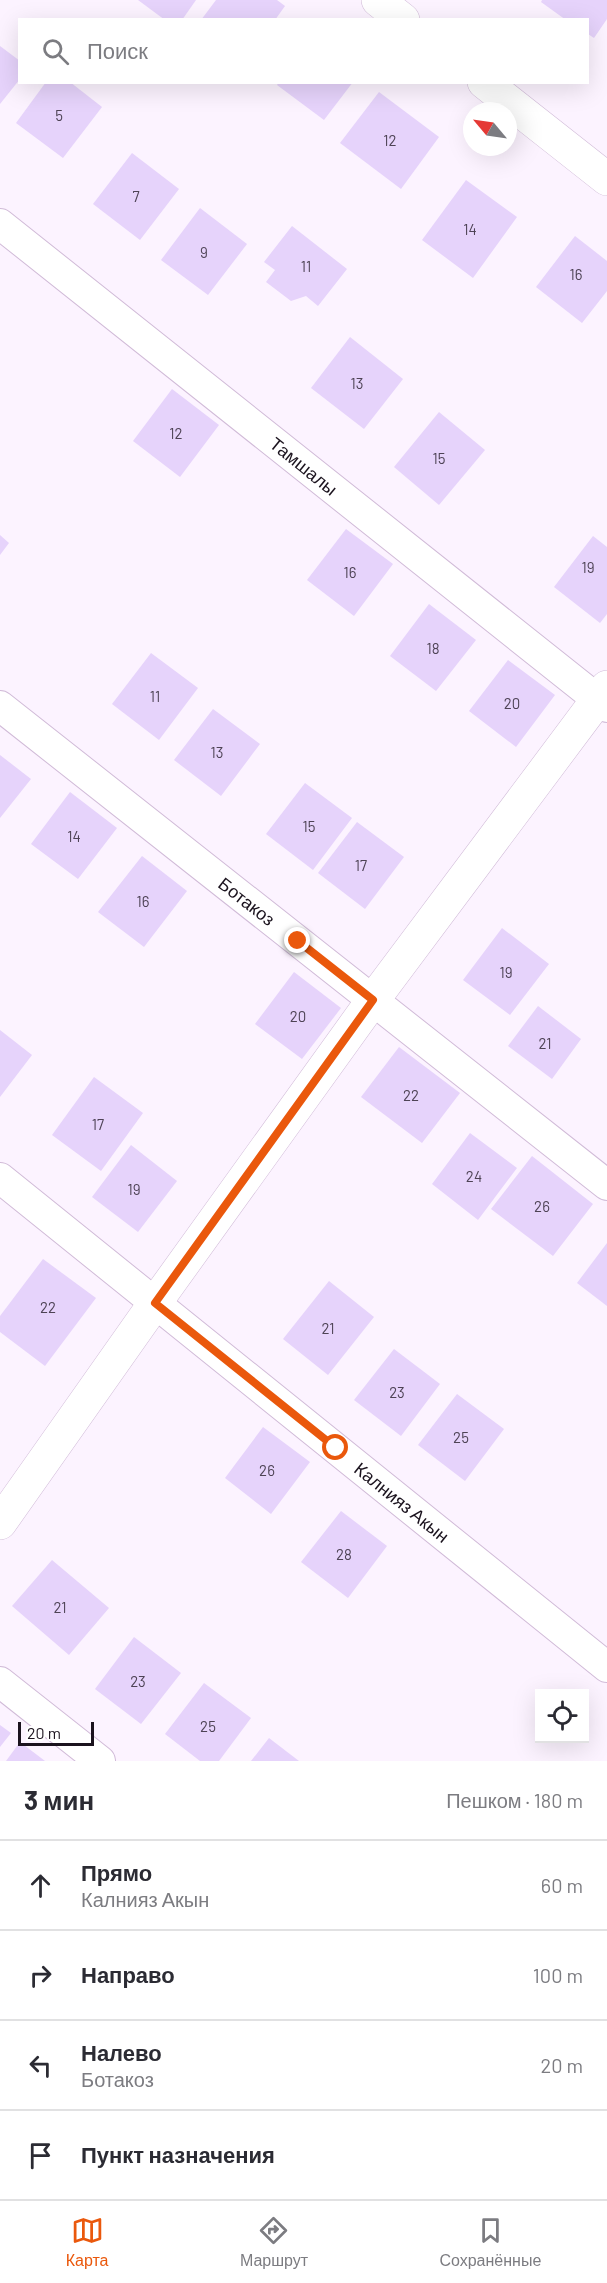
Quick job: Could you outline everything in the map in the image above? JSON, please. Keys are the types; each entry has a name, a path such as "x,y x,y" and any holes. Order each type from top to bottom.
{"street":[{"path":"378,0 400,18"},
{"path":"487,84 607,179"},
{"name":"Тамшалы","path":"0,224 604,698"},
{"path":"0,1523 373,1000 604,698"},
{"name":"Ботакоз","path":"0,706 607,1185"},
{"name":"Калнияз Акын","path":"0,1178 607,1667"},
{"path":"0,1682 100,1761"}],"building":[{"path":"138,0 196,0 183,18 162,18"},
{"path":"216,0 277,0 285,6 276,18 202,18"},
{"path":"542,0 607,0 607,19 594,38 589,35 589,18 563,18 541,2"},
{"path":"0,46 18,60 18,82 0,104"},
{"path":"45,84 73,84 102,107 63,158 16,123"},
{"path":"278,84 351,84 324,120"},
{"path":"379,92 439,137 401,189 340,143"},
{"path":"132,153 179,189 140,240 93,204"},
{"path":"466,180 517,217 473,278 422,240"},
{"path":"200,208 247,244 208,295 161,260"},
{"path":"292,226 347,269 318,306 306,296 291,301 266,282 275,270 264,262"},
{"path":"575,236 607,261 607,291 582,323 536,287"},
{"path":"350,337 403,379 364,429 311,388"},
{"path":"172,389 219,425 180,477 133,441"},
{"path":"439,412 485,450 439,505 394,467"},
{"path":"346,529 393,564 354,616 307,580"},
{"path":"0,535 9,543 0,555"},
{"path":"593,536 607,547 607,614 600,623 554,587"},
{"path":"429,604 476,640 436,691 390,656"},
{"path":"151,653 198,688 159,740 112,704"},
{"path":"508,660 555,695 516,747 469,711"},
{"path":"213,709 260,744 221,796 174,760"},
{"path":"0,755 31,779 0,818"},
{"path":"305,783 352,818 313,870 266,834"},
{"path":"70,792 117,828 78,879 31,844"},
{"path":"357,822 404,857 365,909 318,873"},
{"path":"142,856 187,891 144,947 98,912"},
{"path":"502,928 549,964 510,1015 463,980"},
{"path":"294,972 341,1008 302,1059 255,1024"},
{"path":"538,1006 581,1039 552,1079 508,1046"},
{"path":"0,1030 32,1055 0,1097"},
{"path":"399,1047 460,1093 422,1143 361,1097"},
{"path":"94,1077 143,1113 101,1171 52,1135"},
{"path":"470,1133 517,1168 478,1220 432,1184"},
{"path":"131,1145 177,1181 138,1232 92,1197"},
{"path":"532,1156 593,1204 553,1256 491,1209"},
{"path":"607,1243 607,1306 577,1283"},
{"path":"43,1259 96,1298 45,1366 0,1332 0,1316"},
{"path":"329,1281 374,1317 328,1375 283,1339"},
{"path":"394,1349 440,1384 401,1436 354,1400"},
{"path":"457,1394 504,1429 465,1481 418,1445"},
{"path":"263,1427 310,1462 271,1514 225,1478"},
{"path":"341,1511 387,1546 348,1598 301,1562"},
{"path":"52,1560 109,1608 69,1655 12,1606"},
{"path":"134,1637 181,1673 141,1724 95,1689"},
{"path":"204,1683 251,1718 219,1761 200,1761 165,1734"},
{"path":"0,1725 11,1733 0,1747"},
{"path":"269,1738 299,1761 251,1761"},
{"path":"20,1742 45,1761 6,1761"}],"route":[{"path":"298,941 373,1000 155,1303 336,1448"}]}
